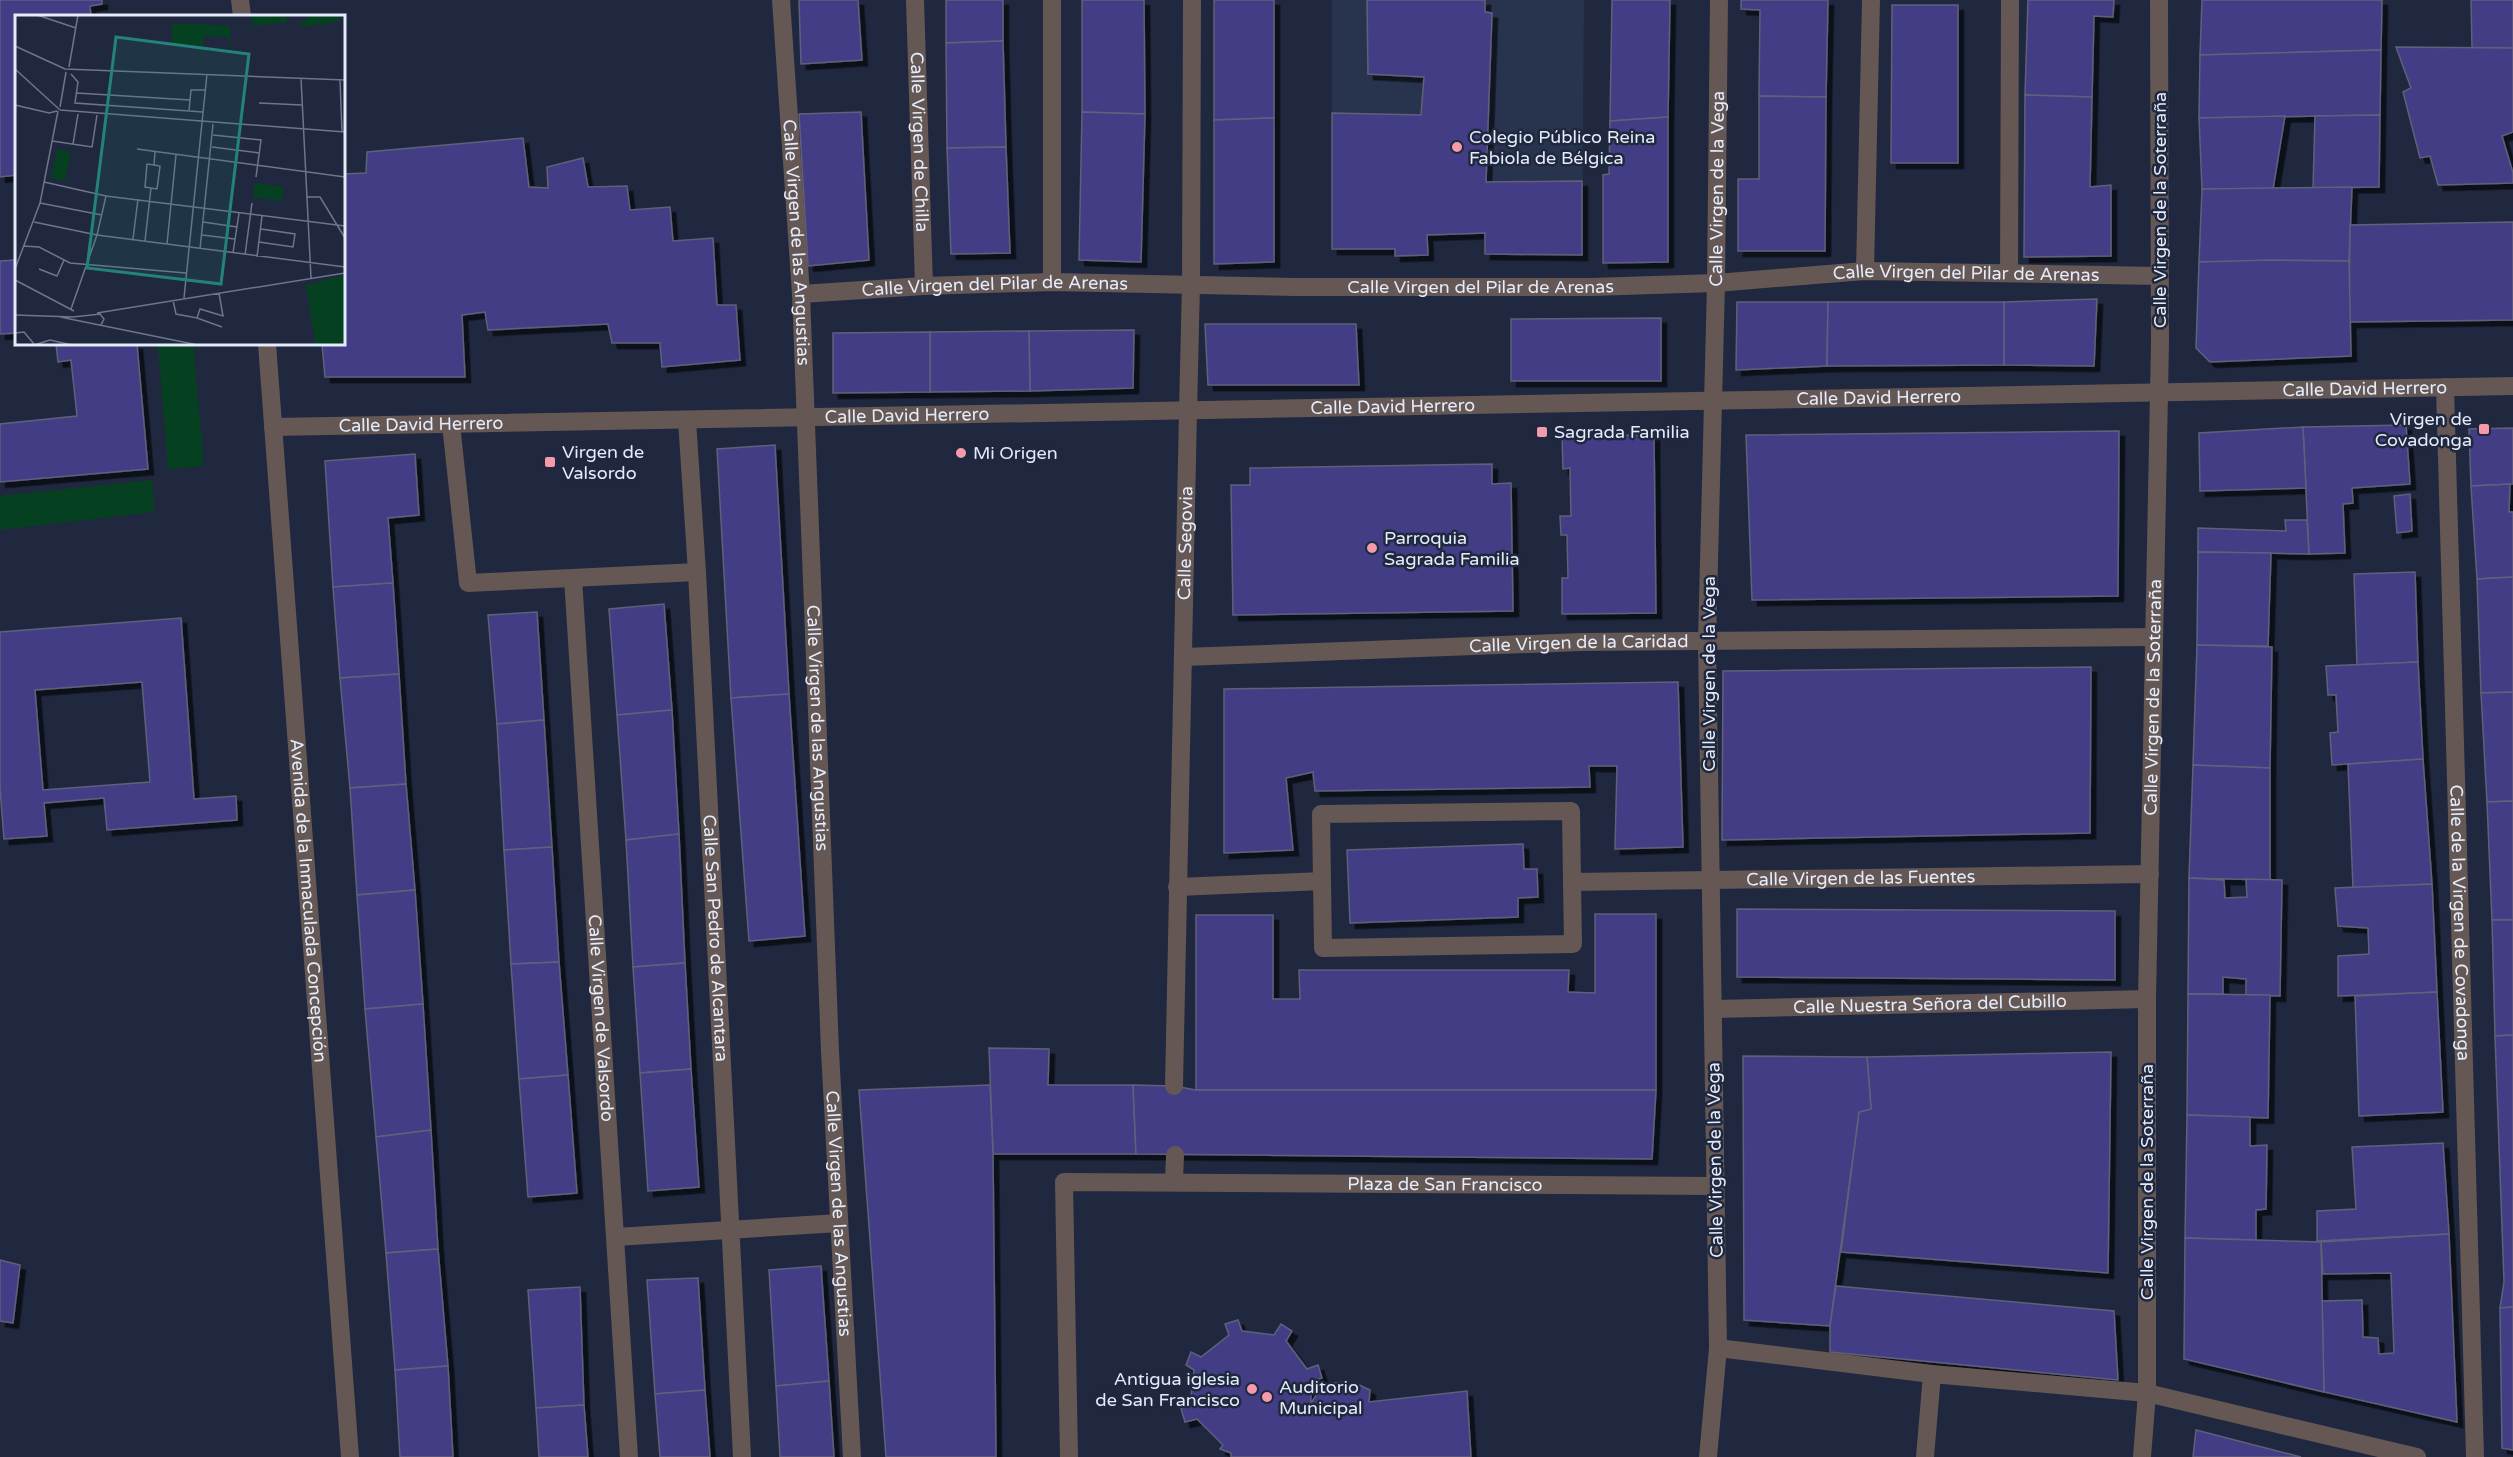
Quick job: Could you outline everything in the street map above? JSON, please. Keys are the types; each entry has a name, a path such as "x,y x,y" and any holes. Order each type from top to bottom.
{"street":[{"path":"240,0 242,15"},
{"name":"Calle Virgen de las Angustias","path":"781,0 801,294 830,1051 852,1457"},
{"name":"Calle Virgen de Chilla","path":"915,0 924,286"},
{"path":"1052,0 1052,282"},
{"name":"Calle Segovia","path":"1174,1086 1191,284 1192,0"},
{"name":"Calle Virgen de la Vega","path":"1708,1457 1718,1348 1707,641 1716,283 1719,0"},
{"path":"1864,271 1871,0"},
{"path":"2009,273 2010,0"},
{"name":"Calle Virgen de la Soterraña","path":"2142,1457 2147,1393 2147,999 2160,276 2159,0"},
{"name":"Calle Virgen del Pilar de Arenas","path":"801,294 924,286 1052,282 1295,287 1592,287 1716,283 1864,271 2160,276"},
{"name":"Avenida de la Inmaculada Concepción","path":"267,345 350,1457"},
{"name":"Calle David Herrero","path":"273,427 2513,386"},
{"name":"Calle de la Virgen de Covadonga","path":"2445,387 2475,1457"},
{"name":"Calle San Pedro de Alcantara","path":"687,420 697,572 742,1457"},
{"path":"451,424 468,583 697,572"},
{"name":"Calle Virgen de Valsordo","path":"573,578 629,1457"},
{"name":"Calle Virgen de la Caridad","path":"1183,657 1581,642 2154,637"},
{"path":"1571,811 1573,944 1323,948 1322,881 1321,814 1571,811"},
{"name":"Calle Virgen de las Fuentes","path":"1572,882 2150,874"},
{"path":"1177,887 1322,881"},
{"name":"Calle Nuestra Señora del Cubillo","path":"1714,1009 2147,999"},
{"path":"1174,1181 1175,1155"},
{"name":"Plaza de San Francisco","path":"1069,1457 1064,1182 1715,1186"},
{"path":"616,1237 839,1222"},
{"path":"1718,1348 1932,1374 2147,1393 2417,1457"},
{"path":"1925,1457 1932,1374"}],"shaded area":[{"name":"Colegio Público Reina Fabiola de Bélgica","path":"1332,0 1584,0 1582,255 1485,254 1484,234 1427,235 1428,255 1395,256 1394,249 1332,249"}],"green space":[{"path":"158,345 193,345 204,466 168,469"},
{"path":"152,480 154,512 0,530 0,496"}],"building":[{"path":"0,0 102,0 102,4 90,6 91,15 15,15 15,175 0,177"},
{"path":"799,0 858,0 862,60 801,64"},
{"path":"946,0 1003,0 1003,41 946,43"},
{"path":"1082,0 1144,0 1145,114 1082,112"},
{"path":"1214,0 1274,0 1274,118 1214,120"},
{"name":"Colegio Público Reina Fabiola de Bélgica","path":"1367,0 1485,0 1485,12 1492,13 1486,182 1582,181 1582,255 1485,254 1485,233 1427,235 1428,255 1395,256 1395,249 1332,249 1332,113 1421,115 1424,77 1368,74"},
{"path":"1612,0 1670,0 1668,117 1610,121"},
{"path":"1741,0 1828,0 1826,97 1759,96 1760,10 1741,9"},
{"path":"2028,0 2114,0 2113,17 2094,16 2092,97 2025,95"},
{"path":"2202,0 2382,0 2381,50 2200,55"},
{"path":"2471,0 2513,0 2513,48 2472,48"},
{"path":"1892,5 1958,5 1958,163 1891,163"},
{"path":"1003,41 1006,147 947,148 946,43"},
{"path":"2396,47 2513,48 2513,132 2502,136 2513,173 2513,183 2438,185 2430,156 2420,158 2403,92 2411,88"},
{"path":"2381,50 2380,115 2199,118 2200,55"},
{"path":"2025,95 2092,97 2090,187 2111,185 2111,256 2024,257"},
{"path":"1759,96 1826,97 1825,251 1738,251 1738,179 1759,179"},
{"path":"861,112 869,260 808,266 799,114"},
{"path":"1082,112 1145,114 1141,262 1079,260"},
{"path":"2380,115 2379,187 2313,188 2315,116"},
{"path":"2285,116 2273,189 2202,189 2199,118"},
{"path":"1668,117 1668,262 1603,263 1603,175 1609,174 1610,121"},
{"path":"1274,118 1274,262 1214,264 1214,120"},
{"path":"523,138 529,187 548,188 547,167 583,158 588,187 627,186 630,210 670,207 673,241 713,238 717,305 736,305 740,360 662,367 660,343 612,343 608,324 488,330 485,312 462,315 465,377 325,377 322,345 345,345 345,174 366,173 367,152"},
{"path":"1006,147 1010,253 951,254 947,148"},
{"path":"2352,187 2349,261 2199,262 2202,189"},
{"path":"2513,222 2513,320 2349,322 2350,225"},
{"path":"15,260 15,333 0,334 0,261"},
{"path":"2349,261 2351,356 2210,362 2196,348 2199,262"},
{"path":"2097,299 2094,366 2004,365 2004,302"},
{"path":"1737,302 1828,302 1827,366 1736,370"},
{"path":"1828,302 2004,302 2004,365 1827,366"},
{"path":"1661,318 1661,381 1511,381 1511,319"},
{"path":"1205,324 1356,324 1359,385 1208,385"},
{"path":"1134,330 1133,388 1030,391 1029,331"},
{"path":"1029,331 1030,391 930,392 930,332"},
{"path":"930,332 930,392 833,393 833,333"},
{"path":"56,345 137,345 148,469 0,482 0,424 77,416 71,360 58,362"},
{"path":"2406,425 2410,484 2352,488 2353,503 2343,504 2345,553 2309,554 2303,427"},
{"path":"2303,427 2306,488 2200,491 2199,433"},
{"path":"2513,428 2513,484 2471,486 2469,429"},
{"path":"2119,431 2118,596 1752,600 1746,435"},
{"path":"1654,435 1656,613 1562,614 1562,578 1568,578 1567,535 1561,535 1560,516 1571,516 1570,468 1563,469 1562,436"},
{"path":"775,445 789,694 731,698 717,449"},
{"path":"415,454 419,515 388,518 393,583 333,587 325,461"},
{"name":"Parroquia Sagrada Familia","path":"1492,464 1492,484 1511,483 1513,611 1233,615 1231,485 1250,485 1250,468"},
{"path":"2510,484 2509,512 2513,512 2513,577 2477,579 2471,486"},
{"path":"2410,494 2412,531 2397,533 2394,496"},
{"path":"2285,520 2307,520 2309,554 2198,552 2198,528 2286,531"},
{"path":"2198,552 2271,553 2268,646 2197,645"},
{"path":"2415,572 2418,662 2357,665 2354,574"},
{"path":"2513,577 2513,692 2481,693 2477,579"},
{"path":"393,583 399,674 340,678 333,587"},
{"path":"664,604 672,710 617,715 609,609"},
{"path":"537,612 544,720 497,724 488,615"},
{"path":"181,618 194,799 236,796 237,820 107,830 104,798 44,803 47,836 4,839 0,788 0,632","holes":["142,682 150,782 43,790 35,690"]},
{"path":"2197,645 2272,647 2270,768 2193,765"},
{"path":"2418,662 2423,759 2332,765 2330,733 2338,732 2336,695 2328,695 2326,666"},
{"path":"2091,667 2090,833 1722,840 1723,671"},
{"path":"399,674 406,784 350,788 340,678"},
{"path":"1678,682 1683,847 1615,849 1617,766 1589,766 1590,787 1315,791 1313,772 1286,778 1293,850 1224,853 1224,689"},
{"path":"2513,692 2513,801 2487,802 2481,693"},
{"path":"789,694 805,936 749,941 731,698"},
{"path":"672,710 679,834 626,840 617,715"},
{"path":"544,720 552,847 504,850 497,724"},
{"path":"2423,759 2432,884 2353,888 2348,764"},
{"path":"2193,765 2270,768 2270,880 2189,878"},
{"path":"406,784 415,890 357,895 350,788"},
{"path":"2513,801 2513,920 2492,920 2487,802"},
{"path":"679,834 685,963 633,967 626,840"},
{"path":"1523,844 1524,869 1537,869 1538,897 1518,898 1518,917 1350,923 1347,850"},
{"path":"552,847 559,962 511,964 504,850"},
{"path":"2189,878 2224,880 2225,898 2247,897 2246,879 2282,880 2280,996 2246,995 2246,979 2223,977 2223,994 2188,994"},
{"path":"2432,884 2437,992 2338,996 2338,956 2369,954 2368,928 2338,926 2335,888"},
{"path":"415,890 423,1004 365,1009 357,895"},
{"path":"1737,909 2115,911 2115,980 1737,977"},
{"path":"1595,914 1656,914 1656,1090 1196,1090 1196,915 1273,915 1273,999 1300,999 1299,970 1569,970 1568,992 1595,993"},
{"path":"2492,920 2513,920 2513,1035 2495,1036"},
{"path":"559,962 568,1075 519,1079 511,964"},
{"path":"685,963 691,1069 640,1073 633,967"},
{"path":"2437,992 2443,1112 2359,1116 2355,996"},
{"path":"2188,994 2270,995 2268,1118 2187,1115"},
{"path":"423,1004 431,1130 376,1137 365,1009"},
{"path":"2513,1035 2513,1307 2500,1308 2504,1282 2495,1036"},
{"path":"989,1048 1049,1049 1048,1085 1133,1085 1136,1154 993,1154"},
{"path":"2111,1052 2108,1273 1841,1252 1859,1112 1871,1109 1867,1057"},
{"path":"1743,1056 1867,1057 1871,1109 1859,1112 1830,1326 1744,1320"},
{"path":"691,1069 699,1187 648,1191 640,1073"},
{"path":"568,1075 577,1193 528,1197 519,1079"},
{"path":"990,1085 993,1154 996,1457 886,1457 859,1090"},
{"path":"1133,1085 1174,1086 1196,1090 1656,1090 1652,1159 1136,1154"},
{"path":"2187,1115 2250,1117 2250,1146 2267,1145 2266,1209 2256,1210 2256,1240 2185,1238"},
{"path":"431,1130 438,1249 386,1253 376,1137"},
{"path":"2443,1143 2449,1234 2317,1241 2317,1211 2356,1209 2352,1147"},
{"path":"2449,1234 2457,1422 2324,1392 2322,1301 2362,1300 2363,1337 2378,1338 2379,1354 2394,1353 2391,1273 2323,1274 2321,1242"},
{"path":"2185,1238 2321,1242 2324,1392 2184,1359"},
{"path":"438,1249 448,1366 395,1370 386,1253"},
{"path":"0,1260 20,1265 13,1323 0,1321"},
{"path":"821,1266 829,1381 776,1386 769,1270"},
{"path":"698,1278 705,1390 655,1394 647,1280"},
{"path":"1836,1286 2114,1311 2118,1380 1830,1352 1830,1326"},
{"path":"580,1287 584,1405 536,1408 528,1290"},
{"path":"2513,1307 2513,1450 2502,1448 2500,1308"},
{"name":"Antigua iglesia de San Francisco","path":"1238,1320 1242,1331 1274,1335 1281,1324 1292,1331 1286,1341 1307,1369 1318,1365 1322,1378 1312,1381 1310,1411 1314,1405 1311,1403 1319,1391 1323,1395 1332,1389 1333,1383 1346,1382 1346,1384 1355,1386 1357,1384 1370,1390 1369,1402 1467,1391 1471,1457 1231,1457 1231,1453 1220,1449 1223,1445 1197,1419 1185,1422 1181,1409 1190,1405 1194,1370 1186,1365 1191,1352 1201,1357 1229,1335 1225,1324"},
{"path":"448,1366 453,1457 400,1457 395,1370"},
{"path":"829,1381 834,1457 780,1457 776,1386"},
{"path":"705,1390 710,1457 660,1457 655,1394"},
{"path":"584,1405 588,1457 539,1457 536,1408"},
{"path":"2196,1430 2301,1457 2193,1457"}],"place":[{"name":"Colegio Público Reina Fabiola de Bélgica","path":"1457,147"},
{"name":"Virgen de Covadonga","path":"2484,429"},
{"name":"Sagrada Familia","path":"1542,432"},
{"name":"Mi Origen","path":"961,453"},
{"name":"Virgen de Valsordo","path":"550,462"},
{"name":"Parroquia Sagrada Familia","path":"1372,548"},
{"name":"Antigua iglesia de San Francisco","path":"1252,1389"},
{"name":"Auditorio Municipal","path":"1267,1397"}]}
